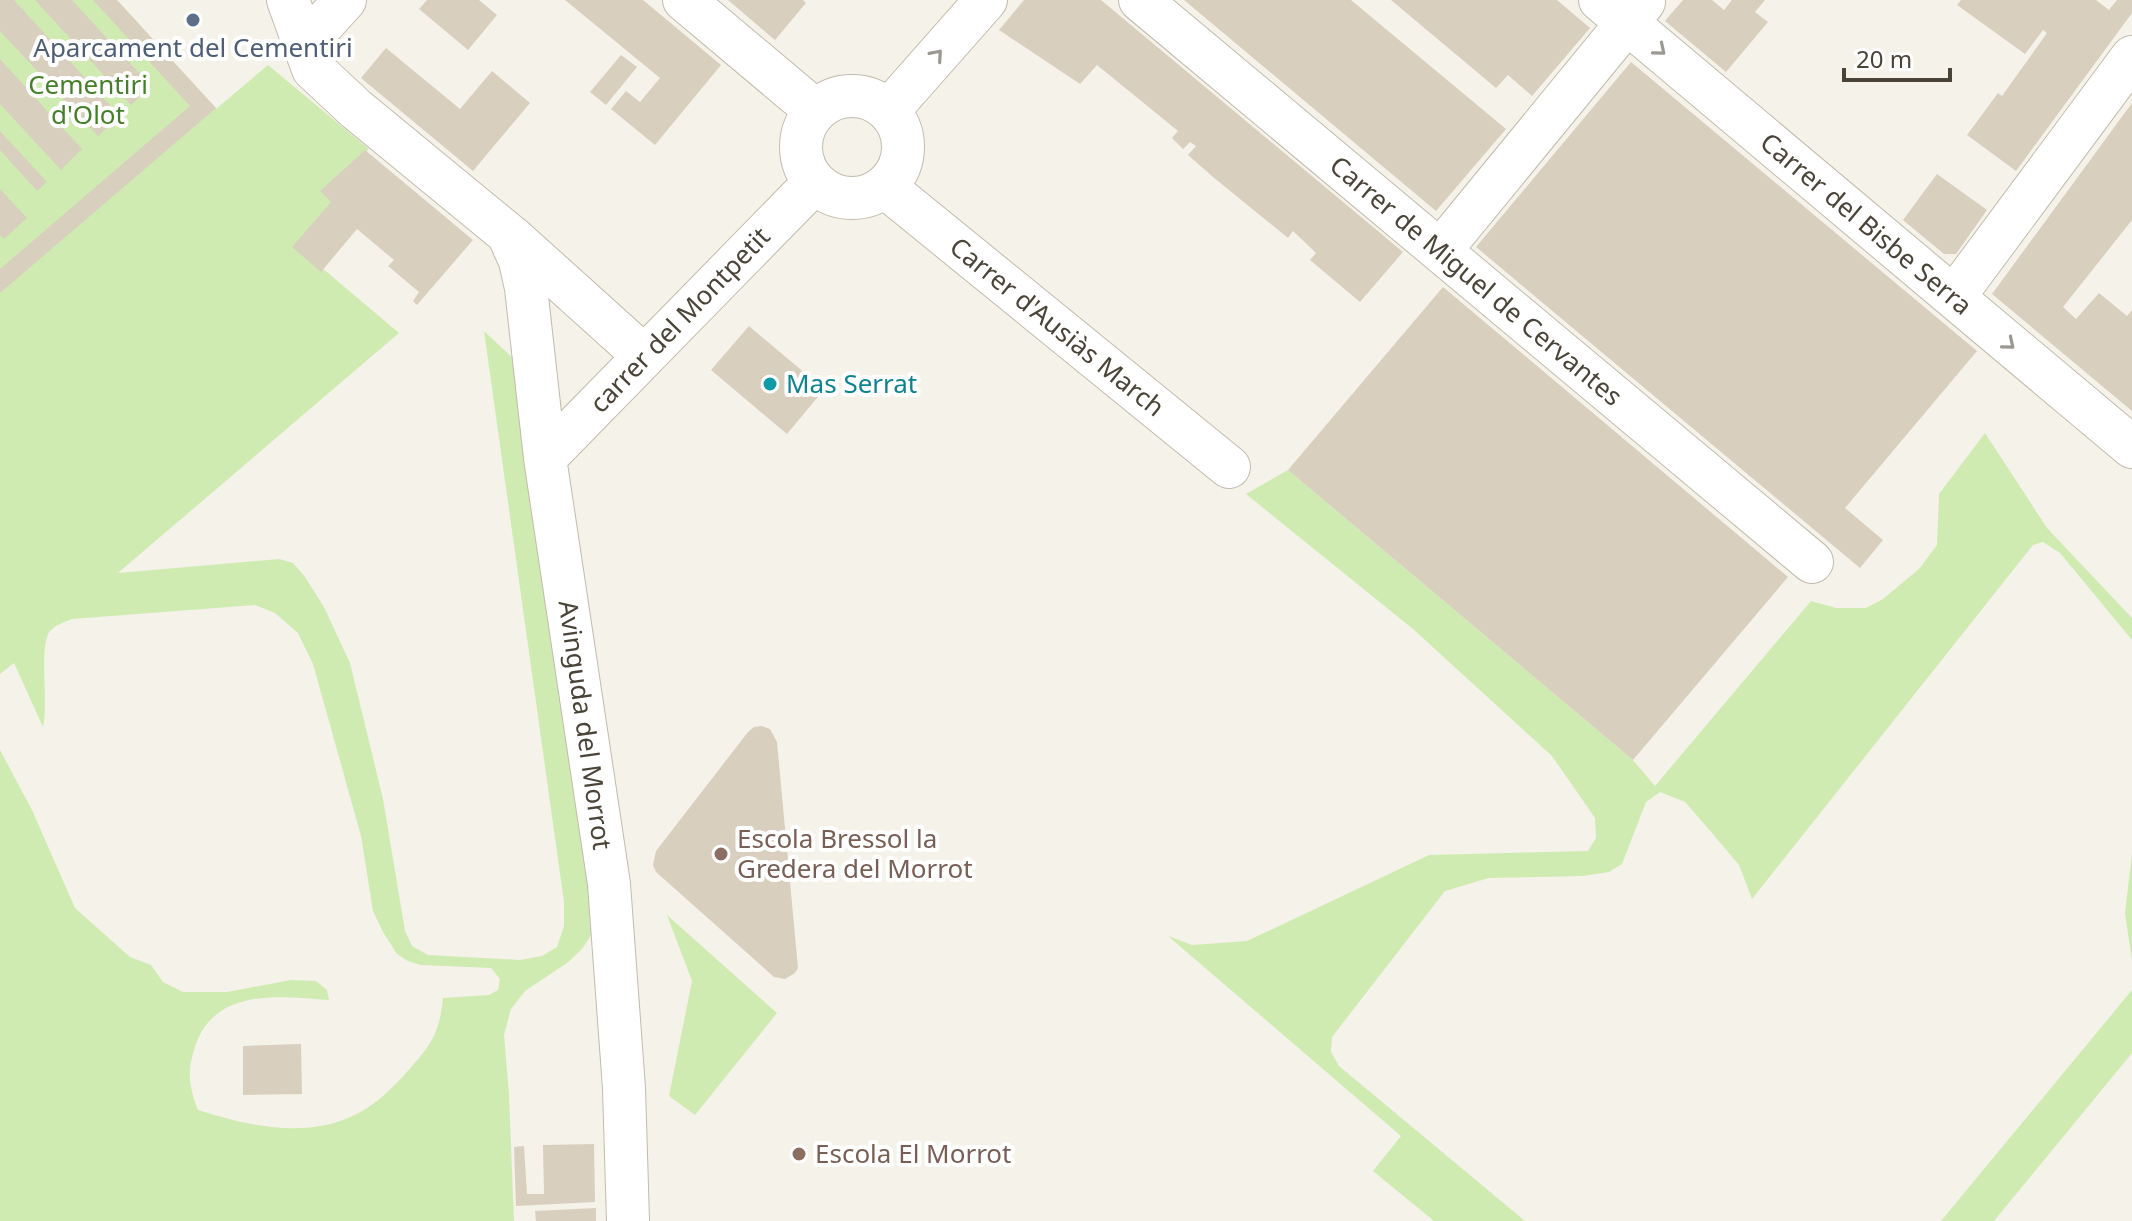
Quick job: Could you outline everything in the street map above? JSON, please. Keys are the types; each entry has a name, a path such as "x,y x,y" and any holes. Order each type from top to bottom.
{"street":[{"name":"Avinguda del Morrot","path":"288,0 313,69 325,82 508,234 644,356"},
{"path":"305,44 345,0"},
{"path":"684,0 815,110"},
{"path":"889,110 986,0"},
{"name":"Carrer de Miguel de Cervantes","path":"1140,0 1812,562"},
{"path":"1440,251 1624,7"},
{"name":"Carrer del Bisbe Serra","path":"1624,7 1954,297 2132,447"},
{"path":"1954,297 2132,57"},
{"path":"860,95 876,100 889,110 899,124 904,140 903,157 885,187 857,198 841,197 827,192 815,182 805,169 801,138 815,110 828,101 860,95"},
{"name":"carrer del Montpetit","path":"545,458 815,182"},
{"name":"Carrer d'Ausiàs March","path":"885,187 1229,467"},
{"name":"Avinguda del Morrot","path":"508,234 520,261 526,288 545,458 609,884 624,1088 628,1221"}],"green space":[{"name":"Cementiri d'Olot","path":"0,0 117,0 216,109 268,65 369,149 322,190 333,201 295,245 399,333 118,573 279,559 293,563 305,577 324,607 350,663 383,799 405,931 412,946 428,955 520,960 542,956 557,947 564,926 564,902 484,331 535,379 594,931 582,949 525,991 511,1009 504,1035 514,1221 0,1221 0,750 32,810 75,908 130,957 151,965 163,982 183,992 227,992 291,980 316,981 327,990 329,1000 271,997 234,1004 218,1013 205,1026 191,1062 192,1092 198,1110 273,1127 311,1127 348,1118 380,1099 421,1055 436,1031 443,998 489,995 498,990 500,979 491,968 421,965 408,961 397,954 383,932 373,911 361,836 313,664 298,633 275,613 255,605 72,619 60,624 50,631 46,639 43,727 14,663 0,674"},
{"path":"1985,433 2047,528 2132,618 2132,640 2060,553 2043,542 2033,545 1752,899 1739,865 1712,833 1685,802 1660,792 1646,802 1622,864 1609,872 1583,876 1489,878 1445,891 1332,1037 1331,1052 1339,1066 1525,1221 1434,1221 1373,1171 1401,1136 1168,936 1192,945 1247,941 1429,855 1588,851 1596,838 1595,818 1552,756 1413,629 1246,494 1288,470 1633,760 1655,786 1811,601 1836,608 1866,608 1883,599 1919,569 1937,545 1939,494"},
{"path":"2132,853 2132,961 2125,913"},
{"path":"667,915 777,1013 695,1115 669,1096 692,981"},
{"path":"2132,990 2132,1053 1994,1221 1941,1221"}],"building":[{"path":"0,0 14,0 120,116 98,136 0,31"},
{"path":"35,0 72,0 151,86 131,105"},
{"path":"93,0 117,0 216,108 0,293 0,269 190,106"},
{"path":"427,0 479,0 497,15 468,50 419,9"},
{"path":"565,0 643,0 721,65 655,145 611,109 626,91 640,102 660,78"},
{"path":"728,0 803,0 806,3 775,40"},
{"path":"1024,0 1101,0 1403,252 1360,302 1310,260 1316,253 1293,231 1288,238 1213,177 1188,155 1196,146 1190,142 1183,149 1172,138 1178,131 1097,65 1080,84 999,30"},
{"path":"1184,0 1351,0 1506,129 1436,211"},
{"path":"1391,0 1557,0 1590,28 1532,96 1508,75 1496,88"},
{"path":"1683,0 1712,0 1724,10 1732,0 1765,0 1755,12 1768,22 1726,72 1665,21"},
{"path":"1961,0 2096,0 2109,10 2117,0 2132,0 2132,13 2016,171 1967,135 1998,93 2002,96 2047,33 2043,30 2025,54 1957,5"},
{"path":"386,48 460,109 492,71 530,103 473,171 361,78"},
{"path":"621,55 637,67 606,105 590,92"},
{"path":"0,59 82,149 61,170 0,104"},
{"path":"1631,62 1977,351 1845,508 1883,540 1860,568 1476,247"},
{"path":"2132,103 2132,220 2063,307 2076,319 2099,293 2127,316 2132,310 2132,411 1992,294"},
{"path":"0,131 47,182 37,191 0,150"},
{"path":"365,150 473,240 417,305 413,301 419,292 388,266 394,260 357,229 321,272 292,247 331,202 320,191"},
{"path":"1937,174 1987,210 1956,254 1944,254 1903,220"},
{"path":"0,189 27,218 4,239 0,235"},
{"path":"1443,287 1788,577 1633,760 1288,470"},
{"name":"Mas Serrat","path":"749,326 806,374 804,376 822,392 787,434 711,370"},
{"name":"Escola Bressol la Gredera del Morrot","path":"762,726 770,729 777,742 798,968 785,979 774,977 656,872 653,865 656,851 748,732"},
{"path":"301,1044 302,1094 243,1095 243,1046"},
{"path":"594,1144 595,1202 516,1206 514,1147 524,1146 527,1194 544,1194 543,1145"},
{"path":"596,1208 596,1221 536,1221 535,1211"}],"place":[{"name":"Aparcament del Cementiri","path":"193,20"},
{"name":"Mas Serrat","path":"770,384"},
{"name":"Escola Bressol la Gredera del Morrot","path":"721,854"},
{"name":"Escola El Morrot","path":"799,1154"}]}
